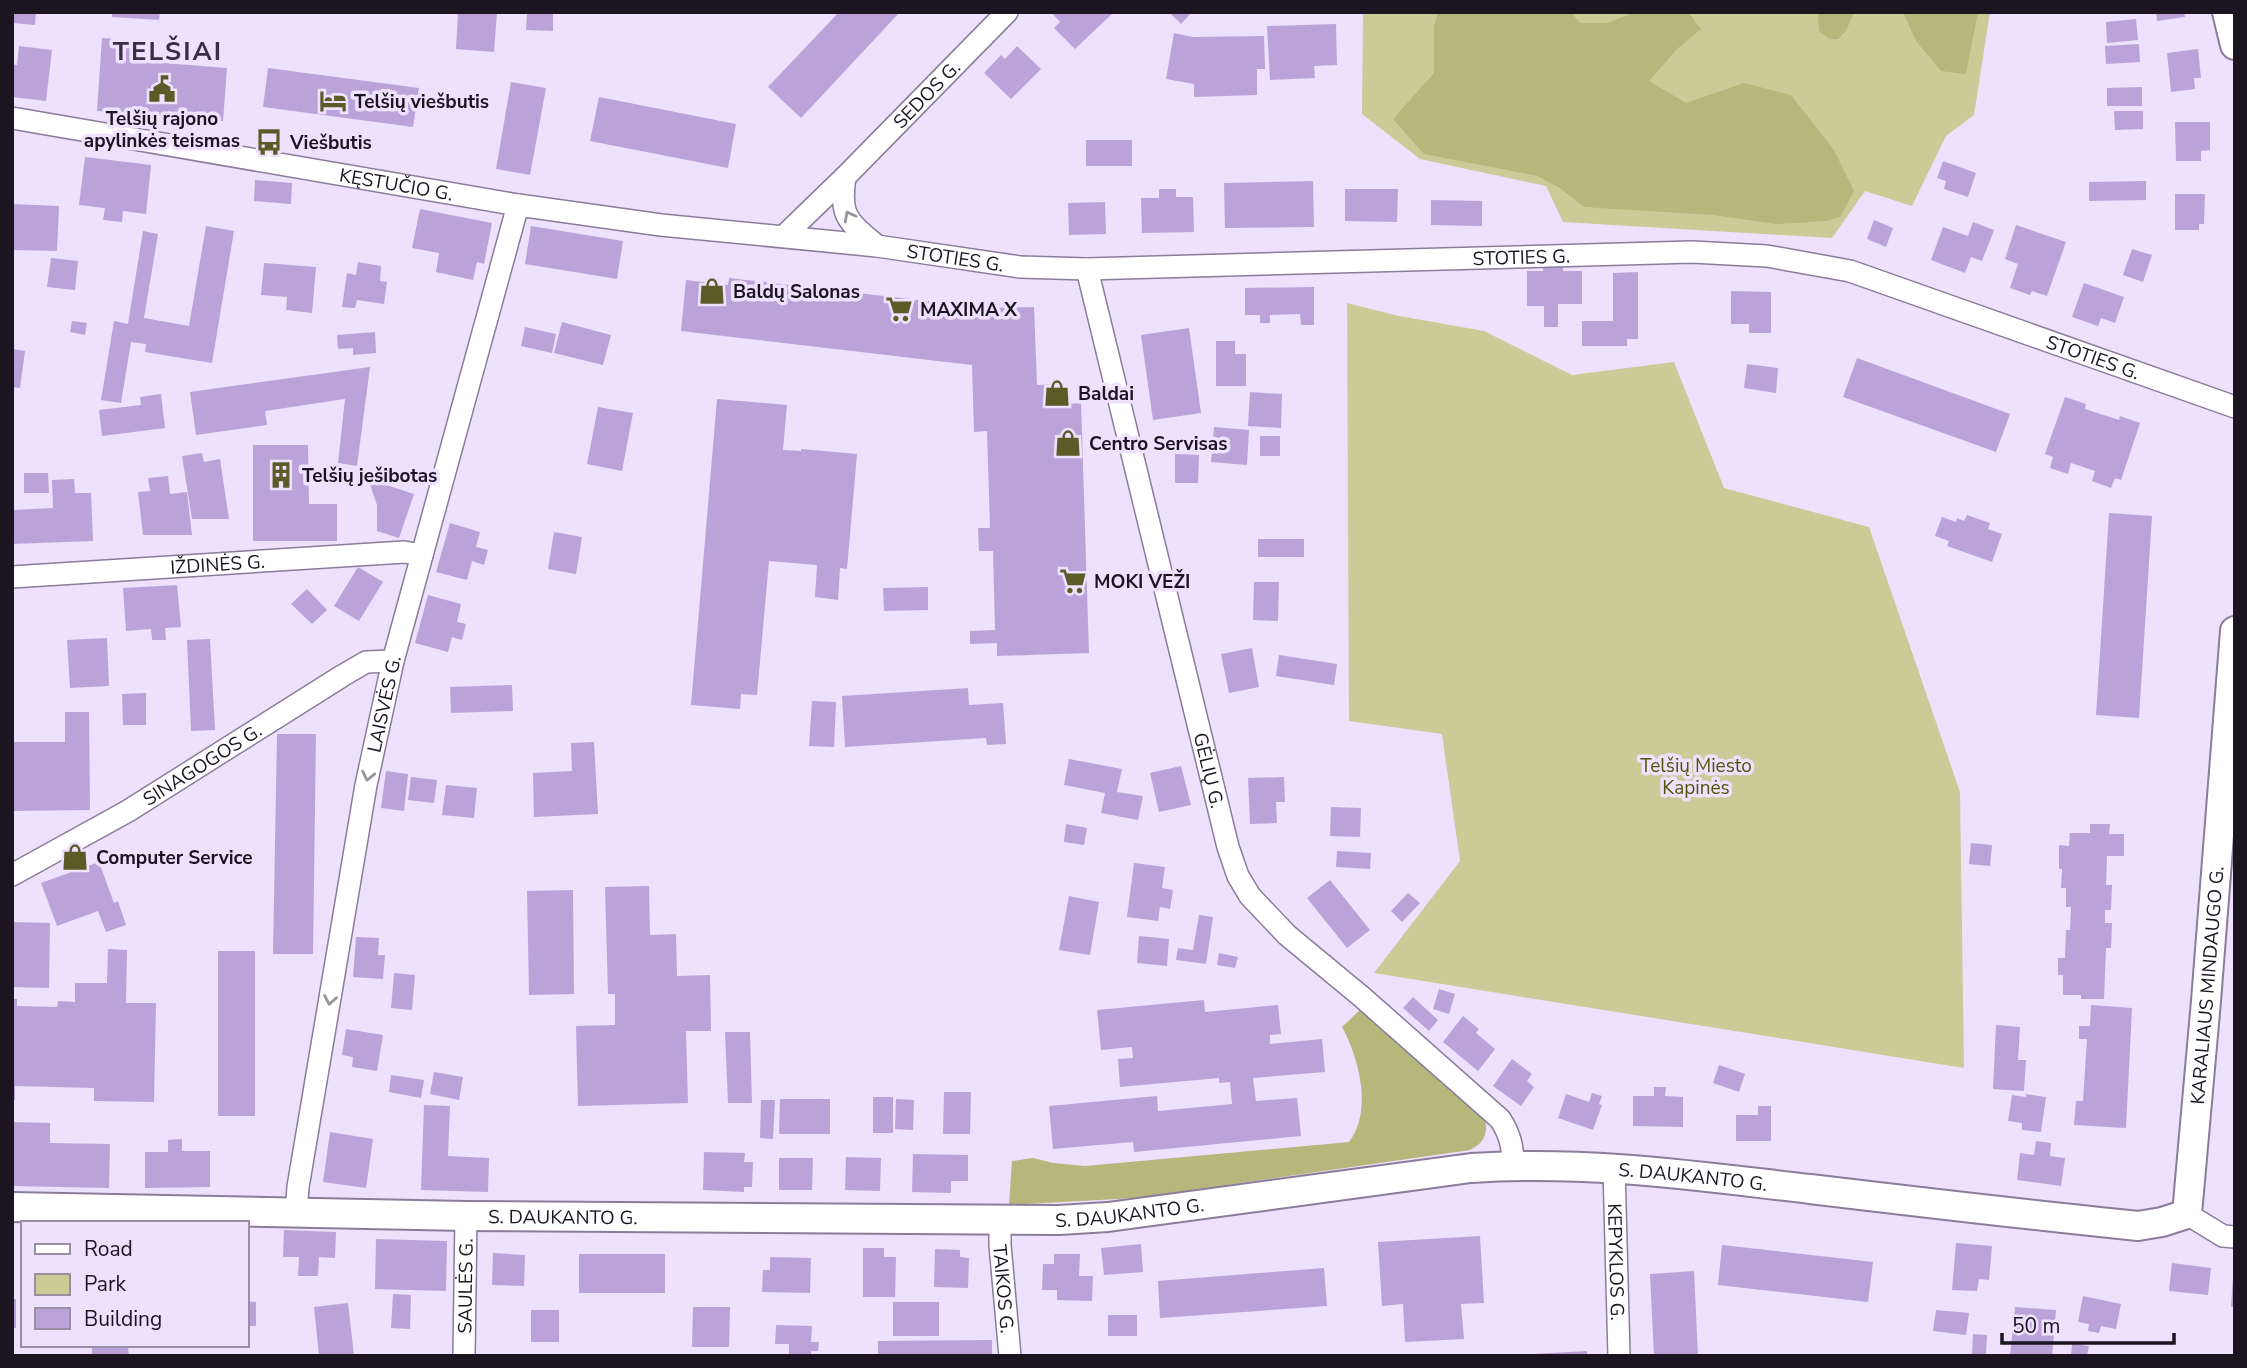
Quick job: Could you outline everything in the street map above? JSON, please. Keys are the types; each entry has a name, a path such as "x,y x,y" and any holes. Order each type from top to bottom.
{"main road":[{"path":"2227,12 2235,45"},
{"name":"KARALIAUS MINDAUGO G.","path":"2187,1214 2235,631"},
{"name":"S. DAUKANTO G.","path":"12,1208 1000,1221 1108,1217 1471,1168 1513,1165 1614,1168 2138,1226 2187,1214"}],"street":[{"name":"SEDOS G.","path":"784,236 1007,12"},
{"name":"KĘSTUČIO G.","path":"12,118 518,205 661,225 784,236"},
{"path":"845,177 842,198 845,216 877,246"},
{"name":"LAISVĖS G.","path":"296,1212 366,785 393,661 518,205"},
{"name":"STOTIES G.","path":"784,236 877,246 1020,267 1087,269 1692,252 1767,256 1850,271 2235,407"},
{"name":"GĖLIŲ G.","path":"1087,269 1228,847 1238,876 1250,896 1287,935 1362,997 1500,1119 1513,1146 1513,1165"},
{"name":"IŽDINĖS G.","path":"12,577 404,552 422,555"},
{"name":"SINAGOGOS G.","path":"12,875 128,811 366,662 393,661"},
{"name":"KEPYKLOS G.","path":"1614,1168 1619,1356"},
{"path":"2187,1214 2223,1236 2235,1237"},
{"name":"SAULĖS G.","path":"464,1356 466,1216"},
{"name":"TAIKOS G.","path":"1000,1221 1010,1356"}],"green space":[{"path":"1363,12 1990,12 1974,115 1946,136 1912,206 1865,191 1832,238 1563,222 1546,186 1420,159 1362,114"},
{"path":"1438,12 1571,12 1580,23 1607,23 1635,12 1688,12 1701,29 1676,50 1649,81 1686,103 1744,83 1791,95 1834,150 1854,191 1840,217 1826,221 1776,224 1713,215 1584,207 1560,188 1537,176 1424,154 1393,119 1434,73 1434,27"},
{"path":"1818,12 1854,12 1846,31 1838,39 1830,39 1819,31"},
{"path":"1903,12 1978,12 1966,74 1941,71 1916,41"},
{"name":"Telšių Miesto Kapinės","path":"1347,303 1399,316 1484,331 1572,375 1674,362 1724,488 1869,527 1960,792 1964,1068 1374,973 1460,861 1442,734 1349,721"},
{"path":"1362,1008 1482,1110 1486,1128 1484,1138 1476,1146 1470,1150 1136,1198 1009,1205 1012,1161 1033,1158 1085,1166 1349,1142 1356,1129 1362,1100 1354,1054 1342,1027"}],"building":[{"path":"12,12 36,12 35,25 12,23"},
{"path":"112,12 160,12 159,20 112,17"},
{"path":"458,12 497,12 494,52 456,49"},
{"path":"527,12 553,12 553,31 526,30"},
{"path":"839,12 900,12 801,118 768,87"},
{"path":"1051,12 1114,12 1075,49 1054,28 1060,22"},
{"path":"1169,12 1192,12 1181,24"},
{"path":"2156,12 2184,12 2185,17 2157,21"},
{"path":"2136,19 2138,40 2107,43 2106,22"},
{"path":"1336,24 1337,65 1314,66 1315,78 1270,80 1267,26"},
{"path":"1174,33 1193,37 1264,36 1265,69 1257,69 1257,95 1194,97 1194,84 1166,79"},
{"name":"Telšių rajono apylinkės teismas","path":"102,38 141,41 139,61 227,68 223,121 97,111"},
{"path":"2139,44 2140,62 2106,64 2105,46"},
{"path":"19,46 52,50 46,101 12,97 12,64 17,65"},
{"path":"1017,46 1041,69 1011,99 984,73 1001,55 1005,59"},
{"path":"2198,49 2201,78 2194,78 2195,89 2171,92 2167,53"},
{"path":"268,68 419,88 413,127 263,107"},
{"path":"511,82 546,88 530,175 496,169"},
{"path":"2142,87 2142,106 2107,106 2107,88"},
{"path":"599,97 736,124 728,168 590,141"},
{"path":"2114,111 2143,111 2143,129 2115,130"},
{"path":"2175,122 2210,122 2210,150 2201,151 2201,161 2176,161"},
{"path":"1086,140 1132,140 1132,166 1086,166"},
{"path":"85,157 151,165 146,214 123,211 122,222 103,220 105,208 79,205"},
{"path":"1943,161 1976,173 1968,197 1944,189 1946,181 1937,178"},
{"path":"255,180 292,183 291,204 254,201"},
{"path":"1313,181 1314,227 1225,228 1224,183"},
{"path":"2146,181 2146,200 2089,201 2089,182"},
{"path":"1159,189 1176,189 1176,197 1193,197 1194,232 1142,233 1141,198 1159,198"},
{"path":"1345,189 1398,189 1397,222 1345,221"},
{"path":"2175,194 2205,194 2204,224 2199,224 2199,230 2175,230"},
{"path":"1431,200 1482,201 1482,226 1431,225"},
{"path":"1105,202 1106,234 1069,235 1068,203"},
{"path":"12,204 59,206 57,251 12,250"},
{"path":"420,209 492,223 484,264 477,262 473,280 436,272 439,253 412,248"},
{"path":"1874,220 1893,228 1886,247 1867,239"},
{"path":"1973,222 1994,230 1982,261 1971,257 1965,273 1931,260 1943,227 1968,236"},
{"path":"2016,225 2066,242 2047,296 2032,291 2030,295 2010,288 2018,264 2005,259"},
{"path":"206,226 234,231 212,363 145,352 146,344 131,342 121,403 101,400 114,321 128,324 143,231 158,234 144,318 189,326"},
{"path":"531,226 623,241 617,279 525,264"},
{"path":"2132,249 2152,255 2143,282 2123,275"},
{"path":"51,258 78,261 75,290 47,287"},
{"path":"358,262 381,266 380,281 387,282 384,304 357,300 355,308 342,307 347,273 356,275"},
{"path":"264,263 316,267 312,313 286,310 287,297 261,295"},
{"path":"1543,266 1563,266 1563,271 1582,271 1582,304 1558,304 1558,327 1544,327 1544,306 1527,306 1527,271 1543,271"},
{"path":"1638,272 1638,339 1627,339 1627,346 1582,346 1582,321 1613,321 1613,273"},
{"path":"729,278 986,308 1034,307 1037,385 1064,384 1065,404 1081,403 1089,653 997,656 997,643 970,644 970,631 995,630 993,551 979,551 978,528 990,528 987,431 974,432 972,365 681,331 686,280 728,285"},
{"path":"2084,283 2124,297 2115,323 2101,318 2098,326 2072,317"},
{"path":"1314,287 1314,325 1301,325 1300,314 1270,315 1270,323 1260,323 1260,315 1245,315 1245,288"},
{"path":"1731,291 1771,292 1771,333 1749,333 1749,324 1731,324"},
{"path":"72,321 87,323 85,335 70,332"},
{"path":"562,322 611,335 603,365 554,353"},
{"path":"525,327 556,334 552,353 521,346"},
{"path":"1189,328 1201,413 1153,420 1141,335"},
{"path":"375,332 376,353 353,355 353,348 338,349 337,335"},
{"path":"1216,341 1235,341 1235,354 1246,354 1246,386 1216,386"},
{"path":"12,349 25,351 20,388 12,387"},
{"path":"1857,358 2010,414 1996,452 1843,397"},
{"path":"1747,364 1778,368 1776,393 1744,388"},
{"path":"370,367 357,466 338,463 345,399 265,411 267,425 196,435 190,392"},
{"path":"1250,392 1282,394 1281,428 1248,426"},
{"path":"161,394 165,428 102,436 99,410 141,405 140,397"},
{"path":"2065,397 2086,404 2085,409 2119,420 2120,416 2140,423 2121,480 2115,478 2111,488 2092,481 2095,471 2071,463 2068,474 2050,468 2053,457 2045,454"},
{"path":"717,399 787,405 783,450 857,454 847,569 840,568 838,600 815,597 817,565 769,561 757,695 741,694 740,709 691,705"},
{"path":"598,407 633,413 622,471 587,464"},
{"path":"1214,427 1249,430 1247,465 1211,462"},
{"path":"1260,436 1280,436 1280,456 1260,456"},
{"name":"Telšių ješibotas","path":"253,445 308,445 309,504 337,504 337,541 253,541"},
{"path":"202,453 204,462 220,459 229,519 192,519 182,456"},
{"path":"1175,454 1199,455 1198,483 1175,483"},
{"path":"24,473 48,473 49,493 24,493"},
{"path":"168,476 170,494 187,492 192,535 143,535 138,492 150,491 148,478"},
{"path":"74,479 75,493 91,493 93,541 12,544 12,510 53,508 52,480"},
{"path":"368,479 414,494 399,538 377,531 377,505"},
{"path":"2109,513 2152,516 2139,718 2096,715"},
{"path":"1967,515 1990,523 1988,529 2002,534 1992,562 1947,546 1949,541 1935,536 1942,517 1956,522 1957,518 1964,521"},
{"path":"450,523 480,532 476,547 488,550 484,565 472,561 467,580 436,572"},
{"path":"554,532 582,537 576,574 548,569"},
{"path":"1258,539 1304,539 1304,557 1258,557"},
{"path":"358,567 383,582 359,621 334,606"},
{"path":"1254,582 1279,582 1278,621 1253,620"},
{"path":"177,585 181,627 165,628 166,640 152,640 151,629 126,631 123,588"},
{"path":"928,587 928,610 884,611 883,588"},
{"path":"307,589 327,610 312,624 291,604"},
{"path":"428,595 461,604 457,622 466,624 462,640 452,637 448,652 415,643"},
{"path":"107,638 109,686 70,688 67,640"},
{"path":"210,639 215,730 191,731 187,640"},
{"path":"1252,648 1259,687 1229,693 1221,654"},
{"path":"1279,655 1337,664 1334,685 1276,676"},
{"path":"512,685 513,711 451,713 450,687"},
{"path":"968,688 969,705 1003,703 1006,744 987,745 986,738 845,747 842,696"},
{"path":"146,693 146,725 123,725 122,694"},
{"path":"812,701 836,702 834,747 809,746"},
{"path":"65,712 89,712 90,810 12,811 12,742 65,742"},
{"path":"277,734 316,734 313,954 273,954"},
{"path":"594,742 598,814 534,817 533,773 572,771 571,743"},
{"path":"1069,759 1122,769 1117,792 1143,796 1138,820 1101,813 1105,793 1064,785"},
{"path":"1181,766 1191,805 1159,812 1150,773"},
{"path":"386,771 408,774 404,811 381,808"},
{"path":"411,777 437,780 434,803 408,800"},
{"path":"1284,777 1285,802 1276,802 1277,823 1250,824 1248,778"},
{"path":"446,785 477,788 474,818 442,815"},
{"path":"1331,807 1361,808 1360,837 1330,836"},
{"path":"1066,824 1087,828 1084,845 1064,842"},
{"path":"2090,824 2110,824 2109,834 2124,834 2124,856 2107,856 2106,885 2112,885 2111,910 2105,910 2105,923 2112,923 2111,948 2106,948 2104,999 2081,999 2081,995 2063,995 2063,975 2058,975 2058,958 2065,958 2066,930 2070,930 2071,907 2066,907 2066,888 2061,888 2059,845 2069,846 2070,833 2090,833"},
{"path":"1971,843 1992,845 1990,866 1969,864"},
{"path":"1337,851 1371,853 1370,869 1336,867"},
{"path":"99,862 114,903 118,901 126,925 106,932 98,911 57,926 41,883"},
{"path":"1134,863 1165,867 1162,888 1173,890 1170,909 1160,907 1158,921 1127,917"},
{"path":"1330,880 1370,930 1347,948 1307,898"},
{"path":"649,886 650,935 676,934 677,976 710,975 711,1031 686,1031 688,1103 578,1106 576,1026 615,1025 615,994 608,994 605,887"},
{"path":"573,890 574,994 529,995 527,891"},
{"path":"1408,893 1420,903 1402,922 1391,911"},
{"path":"1069,896 1099,902 1090,955 1059,950"},
{"path":"1199,915 1213,917 1206,964 1176,960 1178,948 1193,950"},
{"path":"12,922 50,923 49,988 12,987"},
{"path":"1139,936 1169,939 1167,966 1137,963"},
{"path":"356,937 379,938 378,955 385,955 383,979 353,977"},
{"path":"108,949 127,950 126,1003 156,1003 154,1102 94,1101 94,1088 15,1086 15,1100 12,1100 12,999 17,999 17,1006 57,1007 58,1001 75,1002 75,983 107,983"},
{"path":"218,951 255,951 255,1116 218,1116"},
{"path":"1219,953 1238,957 1235,968 1217,965"},
{"path":"394,973 415,975 412,1010 391,1008"},
{"path":"1439,989 1455,994 1449,1014 1433,1009"},
{"path":"1413,997 1438,1020 1429,1031 1403,1008"},
{"path":"1204,1000 1205,1012 1278,1005 1281,1034 1270,1035 1270,1044 1322,1039 1325,1072 1253,1078 1256,1101 1297,1098 1301,1136 1134,1152 1133,1142 1053,1149 1049,1106 1157,1096 1158,1111 1232,1104 1230,1082 1219,1083 1219,1078 1120,1087 1118,1059 1133,1058 1132,1047 1101,1050 1097,1010"},
{"path":"2091,1005 2132,1008 2126,1128 2074,1125 2076,1101 2083,1101 2087,1039 2079,1039 2079,1026 2090,1026"},
{"path":"1463,1016 1479,1029 1476,1033 1495,1049 1478,1071 1443,1042"},
{"path":"1996,1025 2020,1027 2018,1060 2026,1060 2024,1091 1993,1089"},
{"path":"346,1029 383,1035 377,1071 352,1067 353,1057 342,1055"},
{"path":"725,1032 750,1032 752,1103 728,1103"},
{"path":"1512,1059 1532,1074 1527,1081 1534,1087 1521,1106 1493,1086"},
{"path":"1719,1065 1745,1074 1739,1092 1713,1083"},
{"path":"434,1072 463,1077 459,1100 430,1094"},
{"path":"391,1075 424,1080 421,1098 389,1092"},
{"path":"1654,1087 1666,1087 1665,1096 1683,1097 1683,1127 1633,1126 1633,1096 1654,1096"},
{"path":"944,1092 971,1092 970,1134 943,1134"},
{"path":"1592,1093 1602,1096 1599,1104 1602,1105 1593,1130 1558,1118 1566,1094 1589,1102"},
{"path":"2026,1094 2046,1097 2041,1132 2022,1130 2022,1123 2008,1121 2012,1095 2026,1097"},
{"path":"873,1097 893,1097 893,1133 873,1133"},
{"path":"780,1099 830,1099 830,1134 779,1134"},
{"path":"896,1099 914,1100 913,1130 895,1129"},
{"path":"761,1100 775,1100 773,1139 760,1138"},
{"path":"424,1105 450,1106 448,1156 489,1158 488,1192 421,1190"},
{"path":"1758,1106 1771,1106 1771,1141 1736,1141 1736,1115 1758,1115"},
{"path":"12,1122 50,1123 50,1143 110,1144 109,1188 12,1186"},
{"path":"330,1132 373,1139 366,1188 323,1182"},
{"path":"182,1139 182,1151 210,1151 210,1187 145,1188 145,1152 168,1152 168,1140"},
{"path":"2036,1141 2051,1143 2050,1156 2065,1158 2061,1186 2017,1180 2020,1153 2034,1155"},
{"path":"704,1152 745,1153 744,1162 753,1162 752,1187 744,1187 744,1192 703,1190"},
{"path":"913,1154 968,1155 968,1181 951,1181 951,1193 912,1192"},
{"path":"846,1157 881,1158 880,1191 845,1190"},
{"path":"779,1158 813,1158 812,1190 779,1190"},
{"path":"284,1230 336,1232 335,1258 319,1257 318,1276 298,1276 299,1257 283,1257"},
{"path":"1480,1236 1484,1303 1461,1304 1464,1339 1405,1342 1403,1304 1382,1306 1378,1242"},
{"path":"376,1239 447,1241 446,1291 375,1289"},
{"path":"1956,1243 1992,1246 1989,1280 1979,1279 1977,1291 1952,1290"},
{"path":"1141,1244 1143,1272 1104,1275 1101,1248"},
{"path":"1722,1245 1873,1262 1868,1302 1718,1285"},
{"path":"863,1248 884,1248 884,1257 896,1257 895,1297 863,1297"},
{"path":"935,1249 960,1250 960,1257 969,1258 968,1288 934,1287"},
{"path":"493,1253 525,1255 524,1286 492,1285"},
{"path":"579,1254 665,1254 665,1293 579,1293"},
{"path":"1054,1254 1080,1254 1079,1276 1093,1276 1092,1301 1057,1300 1057,1290 1042,1290 1043,1264 1054,1264"},
{"path":"770,1257 811,1258 810,1293 762,1292 763,1270 770,1270"},
{"path":"2172,1263 2211,1268 2208,1295 2169,1291"},
{"path":"1324,1268 1327,1306 1160,1318 1158,1281"},
{"path":"1694,1271 1698,1356 1654,1356 1650,1274"},
{"path":"2233,1277 2235,1307 2231,1307"},
{"path":"393,1294 411,1295 410,1329 391,1328"},
{"path":"2083,1296 2121,1304 2116,1329 2101,1326 2099,1333 2088,1331 2089,1324 2078,1322"},
{"path":"12,1299 16,1299 16,1328 12,1328"},
{"path":"248,1301 256,1302 256,1326 248,1326"},
{"path":"893,1302 939,1302 939,1336 893,1336"},
{"path":"348,1303 354,1356 319,1356 314,1307"},
{"path":"693,1307 730,1307 729,1347 692,1347"},
{"path":"2015,1307 2056,1310 2052,1356 2010,1356"},
{"path":"531,1310 559,1310 559,1342 531,1342"},
{"path":"1936,1310 1969,1313 1966,1335 1933,1331"},
{"path":"1108,1315 1137,1315 1137,1336 1108,1336"},
{"path":"776,1325 812,1326 811,1342 819,1342 818,1351 811,1351 811,1356 789,1356 789,1344 775,1344"},
{"path":"1973,1334 1987,1335 1986,1355 1972,1354"},
{"path":"992,1340 992,1356 878,1356 878,1341"},
{"path":"2072,1344 2089,1346 2087,1356 2071,1356"},
{"path":"92,1347 128,1347 129,1356 92,1356"},
{"path":"1587,1351 1587,1356 1533,1356 1533,1354"}],"place":[{"name":"Telšių rajono apylinkės teismas","path":"162,89"},
{"name":"Telšių viešbutis","path":"333,101"},
{"name":"Viešbutis","path":"269,142"},
{"name":"Baldų Salonas","path":"712,291"},
{"name":"MAXIMA X","path":"899,309"},
{"name":"Baldai","path":"1057,393"},
{"name":"Centro Servisas","path":"1068,443"},
{"name":"Telšių ješibotas","path":"281,475"},
{"name":"MOKI VEŽI","path":"1073,581"},
{"name":"Computer Service","path":"75,857"}],"district":[{"name":"TELŠIAI","path":"168,51"}]}
